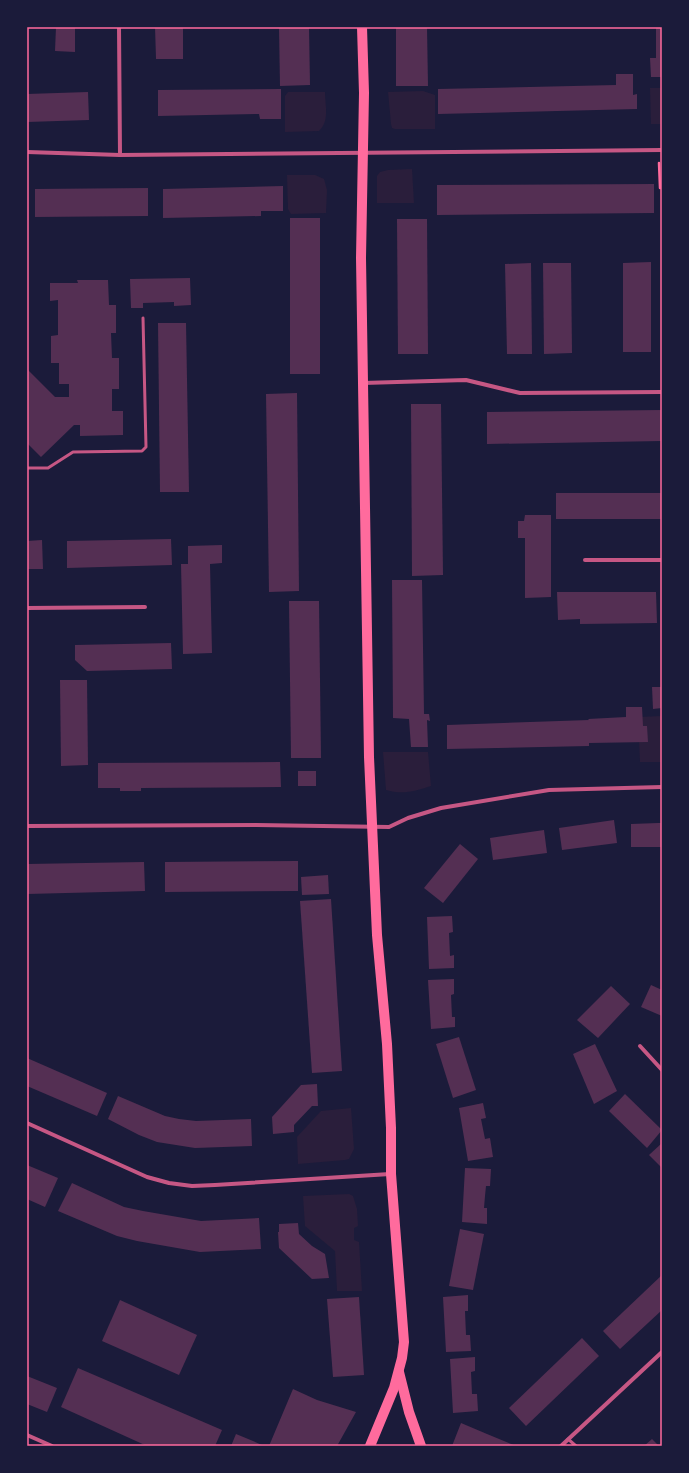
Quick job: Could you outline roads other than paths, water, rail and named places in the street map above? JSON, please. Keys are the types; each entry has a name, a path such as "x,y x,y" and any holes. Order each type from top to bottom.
{"main road":[{"path":"362,27 364,93 361,258 369,757 377,935 387,1044 391,1128 391,1174 404,1324 404,1342 399,1372 371,1445"},
{"path":"399,1372 409,1412 421,1446"}],"street":[{"path":"119,27 120,155"},
{"path":"27,152 120,155 362,154 660,150"},
{"path":"363,383 466,380 520,393 662,392"},
{"path":"585,560 662,560"},
{"path":"27,608 145,607"},
{"path":"27,826 248,825 389,827 408,818 442,808 550,790 662,787"},
{"path":"640,1046 662,1070"},
{"path":"27,1123 147,1177 169,1183 192,1186 391,1174"},
{"path":"561,1446 662,1352"},
{"path":"27,1435 52,1446"}],"lane":[{"path":"27,468 48,468 74,452 142,451 146,447 143,318"},
{"path":"568,1438 576,1446"}]}
